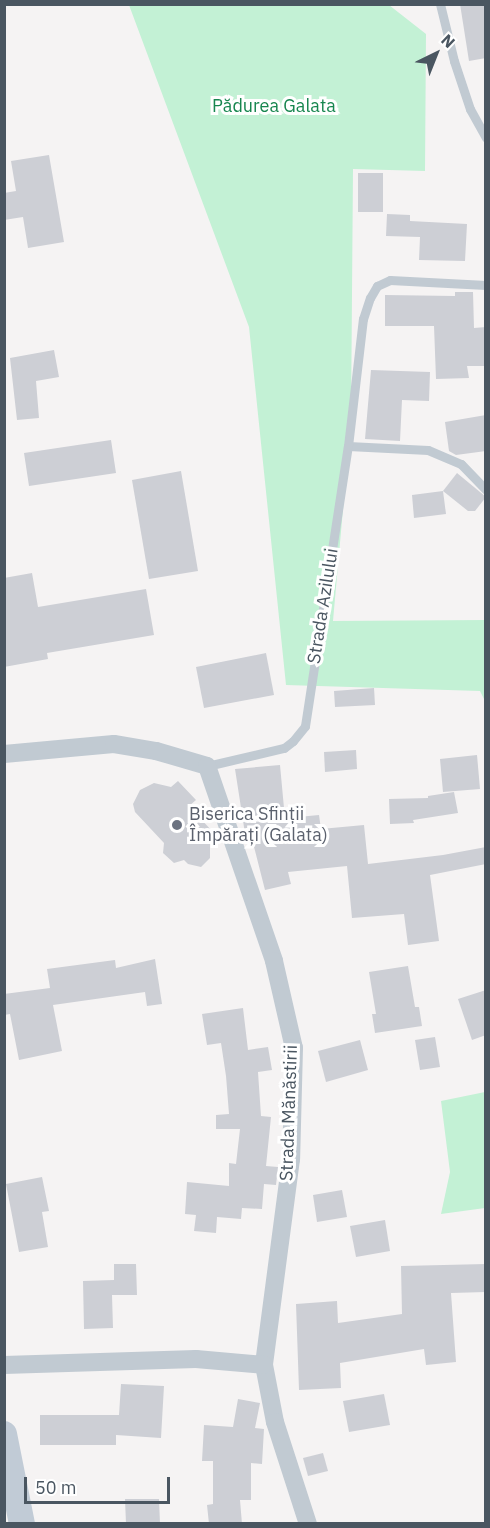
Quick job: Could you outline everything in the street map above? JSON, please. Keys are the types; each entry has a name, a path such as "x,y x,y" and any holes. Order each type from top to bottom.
{"main road":[{"path":"4,1434 22,1524"}],"street":[{"name":"Strada Azilului","path":"4,754 114,744 156,751 207,766"},
{"name":"Strada Mănăstirii","path":"207,766 274,961 294,1048 291,1159 264,1365 274,1422 308,1524"},
{"path":"4,1365 196,1359 264,1365"}],"lane":[{"path":"440,4 454,61 470,109 486,138"},
{"name":"Strada Azilului","path":"207,766 284,748 293,741 304,726 348,446 363,319 370,298 377,286 390,280 486,285"},
{"path":"348,446 428,450 461,464 486,490"}],"green space":[{"name":"Pădurea Galata","path":"129,5 389,5 426,34 425,171 353,169 351,420 333,621 485,620 485,701 480,691 286,685 249,327"},
{"path":"485,1092 485,1208 441,1214 450,1172 441,1101"}],"building":[{"path":"460,4 486,4 486,58 469,61"},
{"path":"49,155 64,242 28,248 23,217 4,220 4,193 16,191 11,161"},
{"path":"358,173 383,173 383,212 358,212"},
{"path":"387,214 410,215 410,221 467,224 465,261 419,260 420,237 386,236"},
{"path":"455,292 473,292 474,328 486,327 486,366 467,366 469,378 436,379 434,326 385,326 385,295 455,296"},
{"path":"54,350 59,377 36,381 39,418 17,420 10,358"},
{"path":"371,370 430,372 429,401 402,400 400,441 365,439"},
{"path":"486,415 486,451 456,455 449,451 445,422"},
{"path":"111,440 116,473 29,486 24,453"},
{"path":"181,471 198,571 149,579 132,480"},
{"path":"457,473 486,497 475,511 468,511 443,491"},
{"path":"443,491 446,514 414,518 412,495"},
{"path":"32,573 38,607 146,589 154,635 47,653 48,659 4,667 4,578"},
{"path":"266,653 274,695 204,708 196,667"},
{"path":"374,688 375,705 335,707 334,691"},
{"path":"356,750 357,769 325,772 324,752"},
{"path":"477,755 480,789 443,792 440,759"},
{"path":"280,765 284,808 297,806 298,817 319,815 321,829 364,825 368,864 486,847 486,864 430,875 439,941 408,945 404,914 352,918 347,866 288,872 291,884 265,890 252,839 246,840 235,769"},
{"name":"Biserica Sfinții Împărați (Galata)","path":"178,781 196,800 189,806 212,831 207,841 210,844 210,858 201,867 188,864 184,860 174,863 163,853 164,843 135,812 133,804 140,790 154,783 171,787"},
{"path":"454,792 458,813 413,820 414,823 390,824 389,799 428,798 428,796"},
{"path":"155,959 162,1004 147,1006 145,992 53,1005 62,1051 19,1060 10,1014 4,1015 4,994 50,988 47,969 115,960 116,968"},
{"path":"408,966 415,1007 419,1007 422,1026 375,1033 372,1014 376,1014 369,972"},
{"path":"486,990 486,1035 472,1040 458,999"},
{"path":"243,1008 248,1050 268,1047 272,1070 258,1072 261,1116 271,1117 266,1166 278,1167 276,1185 264,1184 262,1209 242,1208 241,1219 217,1217 216,1233 194,1231 196,1215 185,1214 187,1182 229,1186 229,1163 236,1164 240,1129 216,1129 216,1115 229,1114 226,1076 221,1043 207,1045 202,1014"},
{"path":"435,1037 440,1067 420,1070 415,1040"},
{"path":"360,1040 368,1070 326,1082 318,1051"},
{"path":"42,1177 49,1211 42,1212 48,1247 19,1252 6,1184"},
{"path":"342,1190 347,1217 317,1222 313,1195"},
{"path":"385,1220 390,1251 356,1257 350,1226"},
{"path":"114,1264 136,1264 137,1295 112,1295 113,1328 84,1329 83,1281 114,1280"},
{"path":"486,1264 486,1292 451,1293 456,1362 426,1365 424,1349 340,1363 341,1388 299,1390 296,1304 337,1301 338,1323 402,1314 401,1266"},
{"path":"121,1384 164,1386 161,1438 116,1435 116,1445 40,1445 40,1415 119,1415"},
{"path":"384,1394 390,1425 349,1432 343,1401"},
{"path":"238,1399 260,1403 255,1428 264,1429 262,1464 251,1463 251,1500 240,1500 242,1524 209,1524 207,1505 213,1504 213,1461 202,1461 204,1425 233,1427"},
{"path":"323,1453 328,1471 308,1476 303,1458"},
{"path":"125,1499 159,1499 160,1524 126,1524"}],"place":[{"name":"Biserica Sfinții Împărați (Galata)","path":"177,825"}]}
